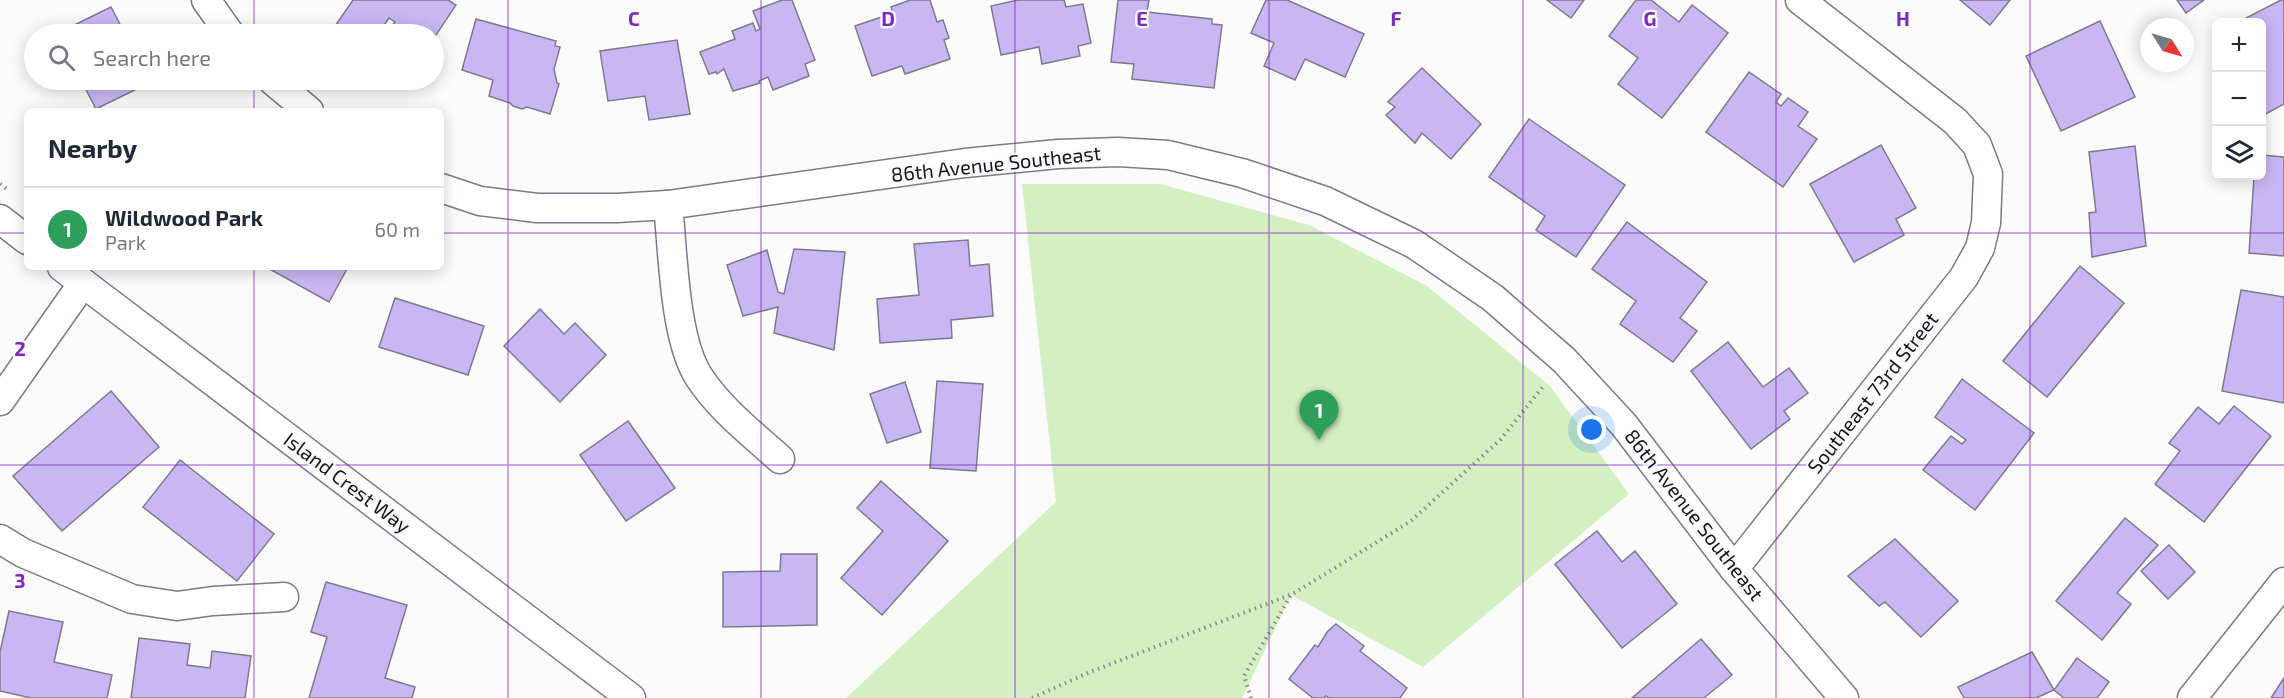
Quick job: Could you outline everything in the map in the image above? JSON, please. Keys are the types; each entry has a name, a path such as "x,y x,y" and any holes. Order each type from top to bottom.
{"street":[{"path":"206,0 223,24"},
{"name":"Southeast 73rd Street","path":"1734,569 1964,277 1980,248 1986,223 1988,174 1977,146 1946,114 1800,0"},
{"path":"284,90 305,108"},
{"name":"86th Avenue Southeast","path":"444,189 480,201 537,208 617,208 668,205 976,162 1118,152 1168,155 1242,173 1325,201 1414,244 1493,298 1564,360 1624,424 1734,569 1844,698"},
{"path":"668,205 681,332 697,375 721,405 780,459"},
{"path":"0,219 24,238"},
{"path":"0,402 73,275"},
{"name":"Island Crest Way","path":"73,275 631,698"},
{"path":"0,539 23,553 132,599 177,606 213,601 284,597"},
{"path":"2192,698 2284,582"}],"path":[{"path":"1032,698 1090,672 1291,595 1411,520 1502,439 1564,360"},
{"path":"1251,698 1244,676 1291,595"}],"green space":[{"path":"1022,184 1160,184 1309,225 1427,286 1550,386 1629,494 1423,667 1291,595 1242,698 846,698 1056,502"}],"building":[{"path":"353,0 448,0 456,5 443,24 394,24 395,22 389,18 385,24 336,24"},
{"path":"782,0 792,0 815,60 805,64 809,76 773,90 768,77 759,81 760,83 733,91 724,69 717,74 716,72 709,74 700,52 735,39 732,31 753,23 756,31 760,29 753,11"},
{"path":"910,0 930,0 937,22 943,20 949,38 944,40 950,59 905,74 902,66 872,76 855,26 893,13 891,7"},
{"path":"1018,0 1064,0 1066,7 1083,4 1091,43 1078,46 1080,56 1042,64 1039,47 1001,55 991,6"},
{"path":"1118,0 1149,0 1147,12 1212,19 1212,24 1222,25 1214,88 1132,79 1134,64 1111,62"},
{"path":"1266,0 1287,0 1364,34 1345,77 1305,59 1295,80 1264,66 1274,43 1251,33"},
{"path":"1547,0 1584,0 1571,18"},
{"path":"1636,0 1651,0 1679,22 1692,5 1728,33 1662,118 1618,84 1638,58 1609,36"},
{"path":"1960,0 2010,0 1990,25"},
{"path":"2177,0 2204,0 2186,13"},
{"path":"2284,0 2284,104 2266,114 2266,18 2246,18"},
{"path":"111,7 120,24 76,24"},
{"path":"476,19 556,41 555,46 560,47 554,69 559,84 550,114 527,107 522,109 489,96 493,80 462,70"},
{"path":"2100,21 2135,97 2061,131 2026,56"},
{"path":"677,40 690,114 649,120 645,96 608,101 600,51"},
{"path":"1422,68 1481,124 1451,159 1422,133 1415,143 1386,115 1395,107 1388,102"},
{"path":"1749,72 1781,94 1776,102 1781,106 1788,98 1808,112 1798,126 1817,139 1783,187 1706,132"},
{"path":"86,90 135,90 98,108 95,108"},
{"path":"1529,119 1625,185 1576,257 1536,230 1545,216 1489,177"},
{"path":"1881,145 1916,208 1896,219 1904,235 1854,262 1810,184"},
{"path":"2135,146 2146,246 2092,257 2089,213 2096,212 2089,152"},
{"path":"2266,155 2284,157 2284,256 2249,253 2254,180 2266,180"},
{"path":"1627,222 1707,282 1680,318 1697,331 1673,362 1620,324 1636,301 1592,269"},
{"path":"968,240 970,266 989,264 993,316 951,320 952,338 880,343 877,299 919,295 914,244"},
{"path":"794,249 845,252 834,350 774,333 778,307 743,316 727,265 767,250 778,292 784,294"},
{"path":"2080,266 2124,303 2047,397 2003,361"},
{"path":"271,270 346,270 329,302"},
{"path":"2241,290 2284,297 2284,403 2222,391"},
{"path":"395,298 484,326 468,375 379,347"},
{"path":"540,309 564,334 575,323 606,355 560,402 504,346"},
{"path":"1728,342 1763,387 1789,368 1808,393 1784,411 1790,419 1751,449 1691,371"},
{"path":"1962,379 2034,433 1975,510 1923,470 1951,436 1962,444 1966,440 1935,417"},
{"path":"937,381 983,384 976,471 930,468"},
{"path":"905,382 921,432 887,443 870,394"},
{"path":"111,391 159,447 62,531 13,476"},
{"path":"2234,406 2271,436 2204,522 2155,484 2180,451 2169,443 2198,407 2219,424"},
{"path":"628,421 675,488 626,521 580,455"},
{"path":"180,460 274,534 237,581 143,507"},
{"path":"881,481 948,541 882,615 841,578 883,531 857,508"},
{"path":"2125,518 2158,545 2117,593 2131,604 2102,640 2056,601"},
{"path":"1597,531 1622,562 1635,551 1677,604 1622,648 1555,564"},
{"path":"1895,539 1958,601 1921,637 1885,602 1879,606 1848,576"},
{"path":"2169,545 2195,572 2168,599 2141,571"},
{"path":"781,554 817,554 817,625 723,627 723,572 780,571"},
{"path":"326,582 407,605 385,678 415,687 412,698 309,698 327,637 311,632"},
{"path":"9,611 63,622 54,662 112,675 107,698 31,698 0,691 0,652"},
{"path":"1336,624 1364,646 1360,651 1407,688 1400,698 1329,698 1326,696 1313,698 1289,679 1315,645 1318,647 1327,632"},
{"path":"139,638 190,644 187,665 210,668 212,651 251,656 245,698 131,698"},
{"path":"1701,639 1732,675 1704,698 1632,698"},
{"path":"2032,652 2054,690 2036,698 1964,698 1958,687"},
{"path":"2077,658 2109,682 2097,698 2064,698 2054,690"},
{"path":"2284,678 2284,698 2271,698"}],"place":[{"name":"Wildwood Park","path":"1319,440"}]}
